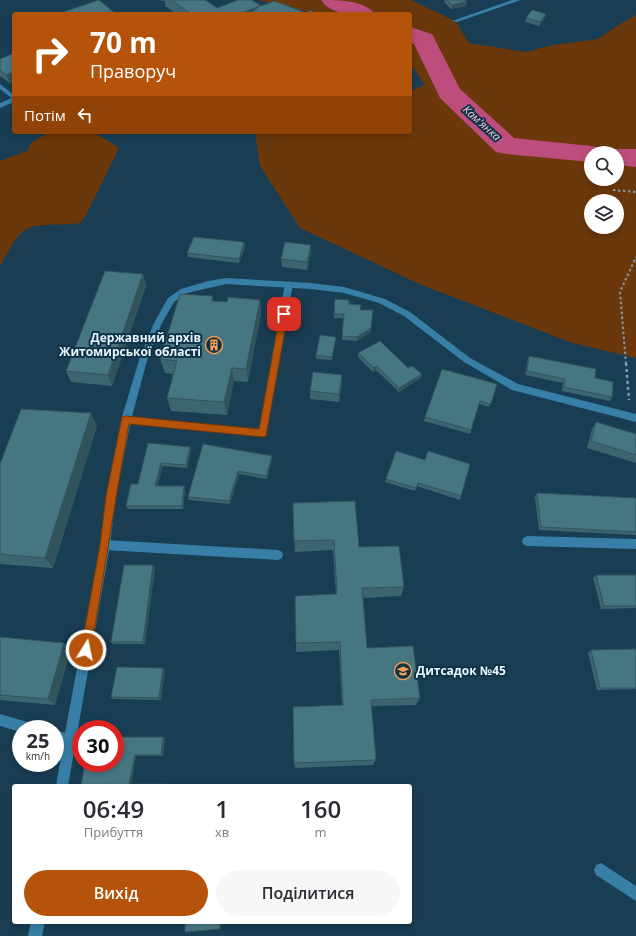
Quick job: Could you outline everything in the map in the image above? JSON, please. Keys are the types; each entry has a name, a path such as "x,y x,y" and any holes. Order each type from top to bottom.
{"street":[{"path":"455,21 518,0"},
{"path":"0,86 12,97"},
{"path":"0,106 12,100"},
{"path":"62,784 104,545 111,496 126,420 144,357 158,323 172,300 184,291 208,284 226,282 289,284 344,290 382,301 407,314 467,360 515,387 633,418"},
{"path":"126,420 263,433 289,284"},
{"path":"527,541 636,544"},
{"path":"104,545 278,555"},
{"path":"0,720 12,723"},
{"path":"64,738 70,740"},
{"path":"601,870 636,894"},
{"path":"35,936 38,924"}],"path":[{"path":"613,190 636,192"},
{"path":"633,418 620,292 636,257"}],"shaded area":[{"path":"258,0 411,0 455,21 469,43 525,52 553,45 598,39 636,15 636,358 569,342 417,283 300,228 260,166 255,134 412,134 412,90 425,85 412,66 412,12 309,12"},
{"path":"46,134 96,134 119,148 85,217 80,223 42,225 25,230 14,242 0,266 0,161 27,151 31,143"}],"building":[{"path":"99,0 114,12 63,12"},
{"path":"172,0 205,0 217,8 238,0 252,0 261,6 274,1 304,12 252,12 260,6 244,12 188,12"},
{"path":"447,0 465,0 467,1 452,5"},
{"path":"532,10 546,14 540,22 526,18"},
{"path":"12,54 12,73 6,75 0,70 0,59"},
{"path":"194,237 244,242 239,259 187,253"},
{"path":"285,242 311,245 307,262 281,259"},
{"path":"105,271 143,274 108,375 66,371"},
{"name":"Державний архів Житомирської області","path":"180,294 213,296 212,301 227,302 228,297 260,300 246,369 232,368 224,402 167,398 177,361 160,359"},
{"path":"335,299 349,300 349,304 361,305 360,310 373,310 371,328 357,337 342,336 344,314 334,314"},
{"path":"320,335 336,337 332,357 316,355"},
{"path":"380,341 408,368 412,366 422,374 399,388 377,366 374,368 358,353"},
{"path":"529,356 596,369 595,378 613,382 612,397 564,387 565,379 527,371"},
{"path":"442,369 497,384 491,404 480,401 471,430 425,417"},
{"path":"313,372 342,375 339,394 310,391"},
{"path":"21,409 91,413 45,558 0,554 0,464"},
{"path":"596,422 636,434 636,455 591,441"},
{"path":"148,443 190,447 186,465 161,463 155,486 184,486 182,506 126,506 131,484 138,484"},
{"path":"203,444 272,456 266,476 238,471 229,501 188,497"},
{"path":"396,451 425,460 428,451 470,464 461,496 418,483 416,488 386,479"},
{"path":"537,493 636,498 636,532 541,527"},
{"path":"355,501 359,547 399,546 404,587 362,588 367,648 413,646 420,698 371,700 376,760 294,763 293,707 343,705 340,642 296,643 295,596 337,594 334,540 294,541 293,503"},
{"path":"124,565 153,565 143,642 111,642"},
{"path":"596,575 636,575 636,606 604,606"},
{"path":"0,637 64,643 48,699 0,695"},
{"path":"636,649 636,688 600,688 591,650"},
{"path":"117,667 163,668 159,698 111,697"},
{"path":"124,737 163,737 161,755 135,755 129,784 81,784 83,772 124,772"},
{"path":"185,924 220,924 220,929 185,932"}],"waterway":[{"name":"Кам'янка","path":"332,0 359,12"},
{"name":"Кам'янка","path":"412,35 424,39 449,93 506,146 584,153"},
{"name":"Кам'янка","path":"624,157 636,158"}],"place":[{"name":"Державний архів Житомирської області","path":"214,345"},
{"name":"Дитсадок №45","path":"403,671"}],"route":[{"path":"86,650 111,496 126,420 263,433 284,314"}]}
